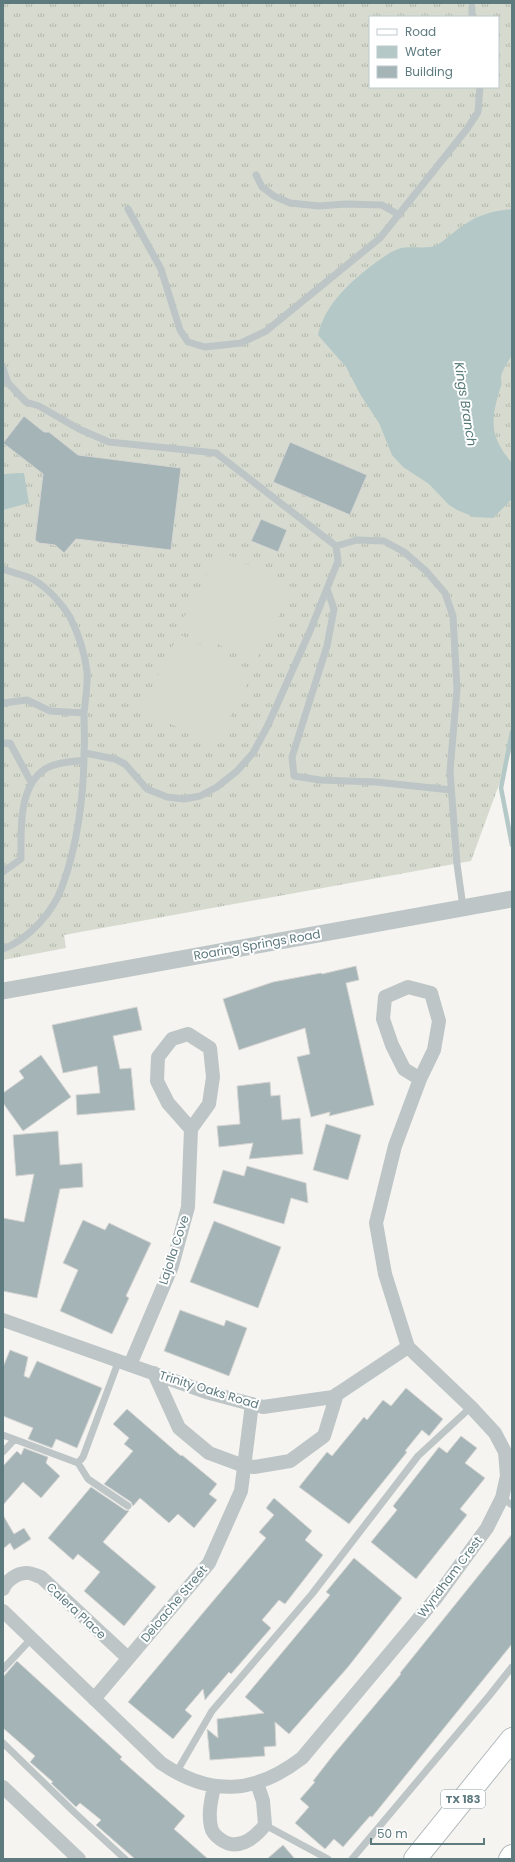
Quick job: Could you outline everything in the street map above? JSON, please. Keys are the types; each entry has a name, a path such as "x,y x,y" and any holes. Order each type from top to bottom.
{"main road":[{"name":"TX 183","path":"416,1859 512,1739"}],"street":[{"name":"Roaring Springs Road","path":"3,991 512,899"},
{"path":"408,1347 385,1274 376,1223 395,1146 420,1079 434,1050 439,1021 431,993 408,987 385,997 383,1018 392,1045 404,1069 420,1079"},
{"path":"188,1034 210,1048 213,1078 209,1104 191,1130 168,1103 157,1081 158,1057 172,1039 188,1034"},
{"name":"Lajolla Cove","path":"124,1363 172,1266 188,1208 191,1130"},
{"name":"Trinity Oaks Road","path":"3,1320 206,1392 263,1407 333,1397 408,1347"},
{"name":"Wyndham Crest","path":"94,1699 161,1763 176,1773 214,1786 232,1787 257,1783 286,1770 302,1758 436,1598 507,1502 505,1452 495,1432 408,1347"},
{"path":"154,1373 179,1428 209,1453 244,1466 254,1467 290,1461 324,1436 337,1394"},
{"name":"Deloache Street","path":"94,1699 209,1563 241,1491 252,1404"},
{"name":"Calera Place","path":"3,1589 4,1585 14,1577 25,1572 41,1577 128,1658"},
{"path":"3,1611 94,1699"},
{"path":"214,1786 209,1817 211,1829 224,1842 236,1844 247,1842 257,1835 265,1825 263,1801 257,1783"},
{"path":"3,1787 79,1859"}],"lane":[{"path":"472,7 472,16"},
{"path":"128,209 161,269 180,330 188,342 206,347 241,343 266,331 380,238 467,129 478,112 480,88"},
{"path":"256,175 262,187 274,196 290,203 319,206 346,204 382,205 399,215"},
{"path":"3,370 8,383 26,402 39,406 79,429 109,442 216,453 336,546 338,562 288,682 253,753 237,771 217,787 200,796 184,799 167,797 147,789 125,764 115,760 84,753"},
{"path":"336,546 357,540 384,541 404,552 426,571 445,593 453,616 456,655 456,689 450,771 457,864 464,907"},
{"path":"3,569 34,580 50,592 69,616 80,641 87,671 81,799 72,854 62,888 49,911 29,932 3,949"},
{"path":"327,589 334,609 327,646 292,757 294,776 320,780 376,782 451,790"},
{"path":"3,703 26,700 50,711 84,713"},
{"path":"3,743 10,743 31,782"},
{"path":"3,872 21,859 23,811 31,782 46,768 84,760"},
{"path":"78,1463 83,1457 124,1363"},
{"path":"176,1773 212,1712 312,1594 418,1456 471,1407"},
{"path":"3,1435 78,1463 88,1478 128,1506"},
{"path":"3,1452 14,1440"},
{"path":"3,1668 31,1639"},
{"path":"352,1859 485,1702 512,1667"},
{"path":"3,1743 75,1814 125,1859"},
{"path":"265,1825 328,1859"}],"green space":[{"path":"3,3 512,3 512,749 471,861 64,935 66,948 3,960"},
{"path":"219,550 293,588 255,663 180,625"},
{"path":"179,634 253,672 215,746 141,709"}],"water":[{"path":"512,209 512,355 501,377 501,385 495,408 494,426 495,435 499,444 512,463 512,499 493,518 474,517 449,505 429,484 403,467 392,455 379,423 360,394 346,367 318,335 326,313 340,294 357,278 386,255 395,250 408,247 428,247 437,245 460,227 475,218 493,212"},
{"path":"24,473 29,503 3,510 3,474"}],"building":[{"path":"24,416 44,432 49,432 78,455 181,468 171,550 76,539 64,553 55,545 39,543 35,540 43,474 3,443"},
{"path":"290,442 367,475 350,515 273,482"},
{"path":"261,519 287,530 278,552 251,541"},
{"path":"356,966 359,980 346,983 374,1105 329,1116 330,1112 311,1117 297,1057 310,1054 305,1028 239,1050 223,999 273,982 322,974"},
{"path":"137,1007 142,1030 113,1036 120,1069 131,1068 135,1110 77,1115 76,1095 100,1093 97,1066 63,1073 52,1025"},
{"path":"41,1055 71,1097 23,1131 3,1103 3,1093 24,1078 19,1071"},
{"path":"270,1082 271,1096 280,1095 282,1120 300,1118 303,1154 249,1159 253,1143 219,1147 217,1126 240,1124 237,1086"},
{"path":"326,1124 361,1135 348,1180 313,1170"},
{"path":"58,1131 60,1165 82,1163 83,1187 60,1189 37,1298 3,1291 3,1218 24,1222 34,1174 16,1176 13,1135"},
{"path":"247,1166 306,1183 308,1203 291,1198 284,1224 213,1203 223,1170 244,1176"},
{"path":"83,1220 105,1230 109,1223 151,1243 126,1296 129,1298 112,1334 60,1311 78,1270 63,1263"},
{"path":"214,1221 281,1247 258,1308 190,1282"},
{"path":"180,1310 224,1326 226,1320 247,1328 229,1376 164,1351"},
{"path":"10,1350 28,1357 24,1376 29,1378 37,1361 102,1388 77,1448 56,1439 52,1448 28,1439 33,1428 3,1416 3,1367"},
{"path":"406,1388 443,1419 429,1436 422,1430 405,1451 407,1452 349,1524 299,1487 327,1452 332,1456 364,1417 367,1420 383,1400 391,1406"},
{"path":"127,1409 181,1456 182,1455 217,1484 209,1494 217,1500 194,1528 178,1514 169,1523 140,1498 133,1506 131,1502 104,1484 133,1451 124,1444 129,1438 113,1424"},
{"path":"461,1436 477,1448 465,1463 485,1478 460,1509 467,1515 416,1579 371,1542 397,1510 393,1506 439,1447 447,1453"},
{"path":"24,1448 48,1457 46,1463 60,1476 41,1498 23,1482 3,1505 3,1466 17,1451 21,1455"},
{"path":"91,1487 125,1510 129,1511 103,1542 156,1587 124,1626 84,1591 100,1572 78,1554 73,1560 48,1538"},
{"path":"274,1498 312,1531 305,1540 323,1555 285,1604 279,1600 262,1620 271,1628 231,1674 229,1672 205,1700 203,1689 185,1710 192,1716 173,1739 128,1702 266,1538 259,1532 274,1515 266,1508"},
{"path":"3,1515 14,1534 24,1528 31,1539 14,1550 10,1543 3,1549"},
{"path":"512,1534 512,1644 372,1817 370,1816 343,1847 334,1839 325,1849 295,1823 309,1807 300,1799 315,1782 313,1781 334,1754 401,1674 400,1673"},
{"path":"354,1558 402,1598 348,1667 289,1734 275,1722 276,1746 264,1747 265,1756 210,1760 207,1729 218,1738 217,1719 264,1713 245,1697 330,1595 326,1592"},
{"path":"17,1661 122,1757 120,1759 185,1816 174,1829 208,1859 135,1859 96,1825 101,1820 80,1803 76,1807 51,1783 53,1782 30,1762 35,1756 3,1728 3,1677"},
{"path":"283,1845 295,1859 267,1859"}],"waterway":[{"name":"Kings Branch","path":"512,732 501,788 512,845"}]}
